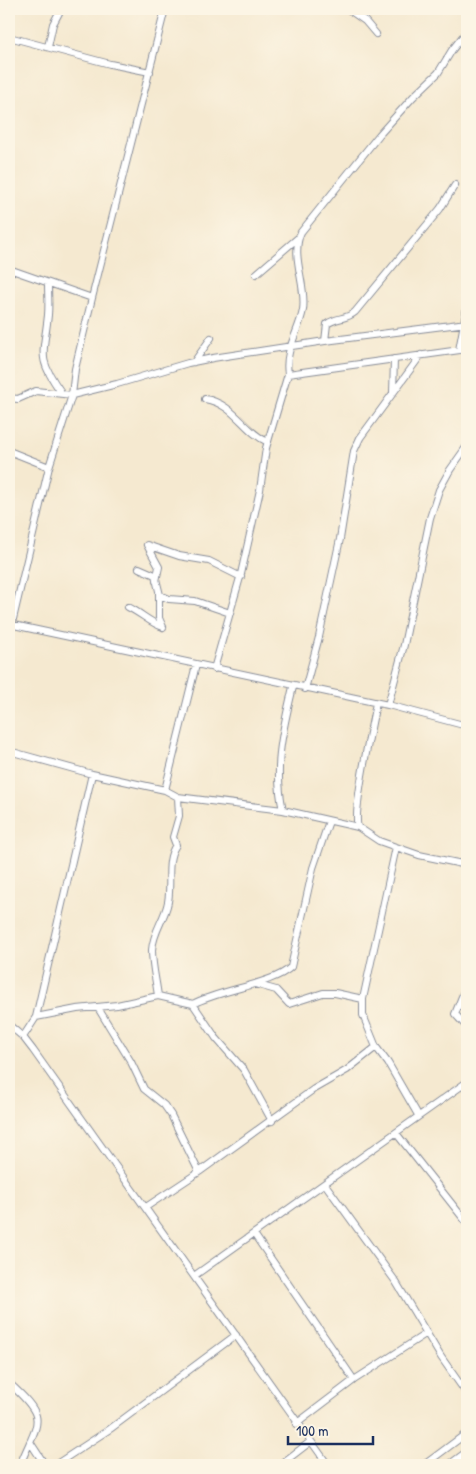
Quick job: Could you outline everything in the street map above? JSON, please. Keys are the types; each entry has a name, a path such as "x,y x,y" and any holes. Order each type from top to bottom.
{"highway":[{"path":"452,1465 467,1454"}],"street":[{"path":"48,47 53,24 61,9"},
{"path":"165,9 92,298 75,369 72,395 49,467 13,619 9,625 293,687 376,703 467,726"},
{"path":"348,9 365,21 376,34"},
{"path":"256,274 299,238 379,135 413,97 438,73 452,50 467,31"},
{"path":"9,37 110,64 150,72"},
{"path":"325,341 327,324 334,319 349,317 355,312 440,209 455,184"},
{"path":"214,669 241,577 268,442 288,374 287,366 291,347 303,310 299,274 299,238"},
{"path":"9,269 92,298"},
{"path":"48,284 48,314 42,348 50,377 61,392"},
{"path":"459,350 466,323 467,307"},
{"path":"9,398 18,399 36,391 61,392 72,395 194,362 325,341 466,323"},
{"path":"194,362 211,338"},
{"path":"288,374 467,349"},
{"path":"305,689 319,638 340,539 354,451 360,438 421,355"},
{"path":"393,395 394,359"},
{"path":"205,399 219,402 226,410 236,414 262,440 268,442"},
{"path":"388,706 404,645 430,518 440,490 450,470 467,446"},
{"path":"9,452 49,467"},
{"path":"156,581 159,568 147,545 179,556 209,562 241,577"},
{"path":"128,608 137,611 154,624 163,627 159,618 160,593 155,575 139,568"},
{"path":"160,593 168,599 195,601 230,614"},
{"path":"165,790 196,665"},
{"path":"283,810 279,793 278,759 293,687"},
{"path":"356,826 376,703"},
{"path":"9,751 92,774 165,790 178,796 283,810 356,826 379,841 419,856 467,866"},
{"path":"24,1037 36,1017 92,774"},
{"path":"158,996 153,966 153,940 167,906 170,892 169,874 173,850 176,845 173,837 179,816 178,796"},
{"path":"36,1017 77,1009 98,1008 158,996 194,1004 215,994 253,984 291,967 313,868 329,821"},
{"path":"396,847 363,999 363,1015 376,1047 388,1063 418,1115"},
{"path":"253,984 276,990 288,1004 323,992 363,999"},
{"path":"467,984 455,1014 467,1027"},
{"path":"194,1004 216,1038 244,1070 272,1121"},
{"path":"98,1008 131,1062 144,1090 164,1105 171,1115 199,1172"},
{"path":"9,1026 24,1037 236,1335 296,1424 328,1465"},
{"path":"146,1207 199,1172 376,1047"},
{"path":"194,1276 467,1082"},
{"path":"396,1132 467,1223"},
{"path":"325,1184 396,1282 445,1364 467,1394"},
{"path":"254,1234 354,1380"},
{"path":"296,1424 354,1380 427,1333"},
{"path":"55,1465 110,1429 236,1335"},
{"path":"9,1383 35,1410 37,1421 20,1465"},
{"path":"424,1465 467,1434"},
{"path":"30,1442 44,1465"},
{"path":"280,1465 310,1442"}]}
